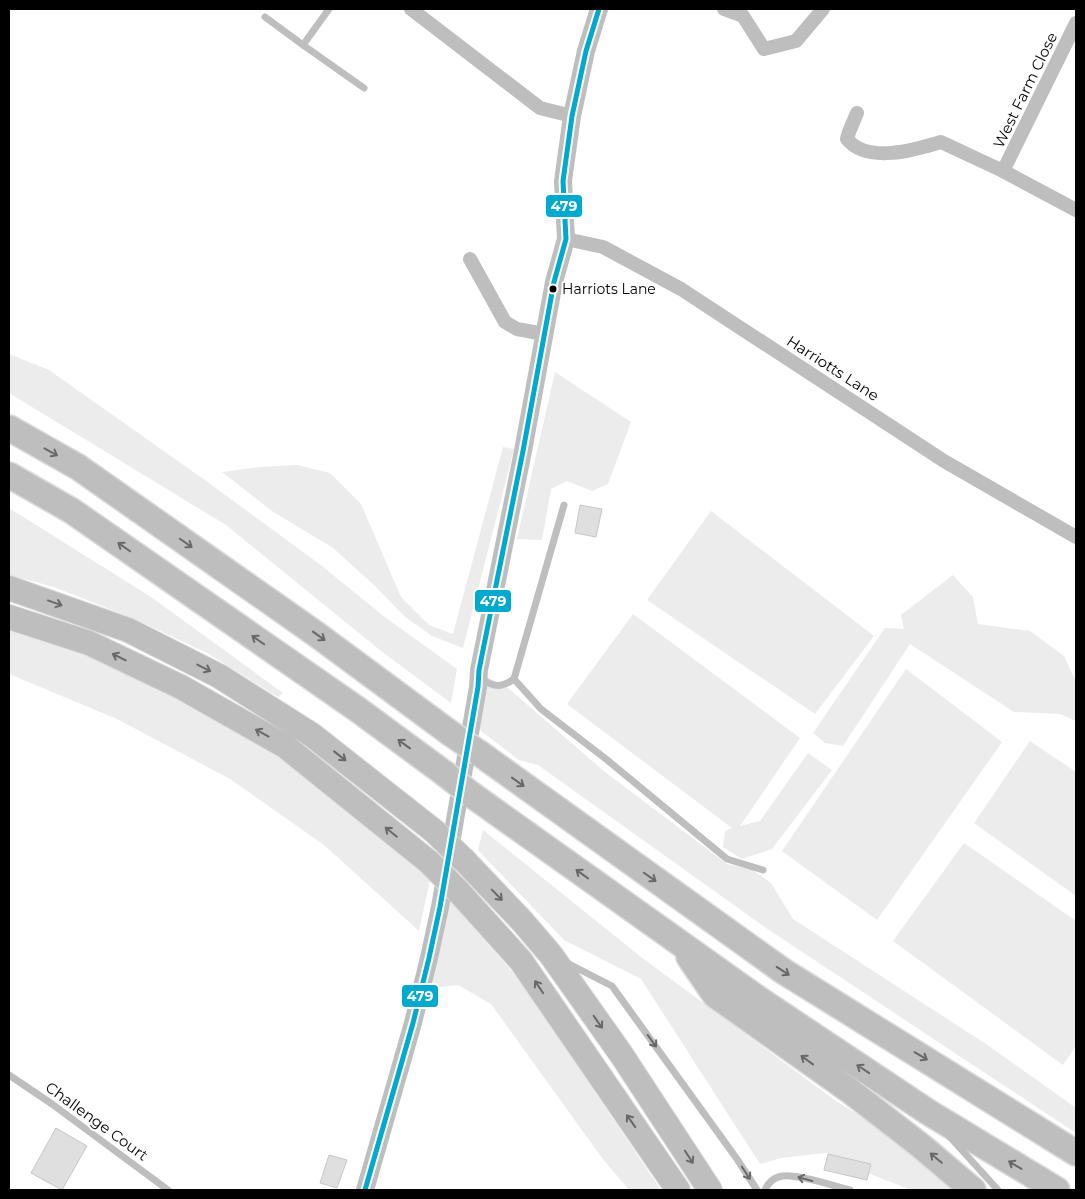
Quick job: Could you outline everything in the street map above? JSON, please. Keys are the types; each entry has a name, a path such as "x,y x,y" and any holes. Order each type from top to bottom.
{"highway":[{"path":"9,428 78,467 316,634 450,733 783,971 1076,1153"},
{"path":"9,475 72,511 349,704 472,795 760,1000 928,1112 1057,1190"},
{"path":"9,588 128,630 219,676 312,734 434,831 522,921 551,955 621,1054 710,1190"},
{"path":"9,617 89,643 181,687 285,746 429,862 458,891 521,961 678,1190"},
{"path":"678,943 715,995 849,1090 921,1146 973,1190"}],"street":[{"path":"411,9 540,108 572,116"},
{"path":"365,1190 413,1023 440,907 478,678 554,282 566,240 564,181 572,116 586,51 599,9"},
{"path":"724,9 743,16 764,49 796,41 823,9"},
{"name":"West Farm Close","path":"1003,171 1076,23"},
{"name":"West Farm Close","path":"857,113 847,139 860,150 882,154 940,142 1003,171 1076,210"},
{"name":"Harriotts Lane","path":"566,240 603,247 681,289 944,461 1076,537"},
{"path":"470,259 505,322 517,329 544,334"}],"lane":[{"path":"303,45 329,9"},
{"path":"265,17 364,88"},
{"path":"478,678 492,686 507,684 514,679 564,505"},
{"path":"514,679 541,709 606,759 726,859 763,870"},
{"path":"551,955 612,986 758,1190"},
{"name":"Challenge Court","path":"9,1075 52,1104 168,1190"},
{"path":"928,1112 998,1190"},
{"path":"765,1190 770,1181 782,1176 796,1177 823,1187 850,1190"}],"shaded area":[{"path":"9,354 49,370 209,483 322,566 386,618 457,669 451,703 381,651 226,525 9,393"},
{"path":"555,372 631,422 608,484 592,491 567,481 551,489 542,540 517,539"},
{"path":"503,447 514,449 463,648 432,636 404,616 375,586 333,548 272,511 222,472 297,465 330,473 361,504 401,597 429,625 453,634"},
{"path":"9,508 151,597 283,693 278,697 209,654 135,619 54,587 9,575"},
{"path":"711,511 874,636 815,714 647,600"},
{"path":"953,575 973,597 978,624 1030,631 1064,656 1076,682 1076,721 1060,714 1014,712 910,644 843,746 825,743 813,733 885,628 904,629 901,615"},
{"path":"633,614 800,738 740,826 760,821 808,753 832,770 772,849 742,859 723,847 725,831 732,828 567,704"},
{"path":"9,624 112,660 238,729 343,802 430,880 419,931 324,845 230,779 117,719 9,674"},
{"path":"906,669 1002,742 877,920 782,851"},
{"path":"487,677 508,688 605,772 727,864 751,869 771,883 793,919 986,1044 1076,1108 1076,1133 769,930 538,765 519,760 481,731 477,718"},
{"path":"1030,741 1076,772 1076,896 974,823"},
{"path":"483,830 641,957 836,1101 875,1125 957,1190 911,1190 868,1173 870,1164 825,1153 781,1158 760,1164 641,979 564,940 478,850"},
{"path":"964,843 1076,921 1076,1046 1063,1065 893,941"},
{"path":"450,901 520,981 661,1190 629,1190 602,1158 491,1004 458,985 433,988 433,969"}],"building":[{"path":"580,505 602,509 596,537 575,533"},
{"path":"56,1128 87,1146 62,1190 31,1173"},
{"path":"828,1154 871,1164 867,1180 824,1170"},
{"path":"329,1155 347,1160 337,1188 320,1183"}],"transit line":[{"name":"479","path":"365,1190 413,1023 440,907 478,687 479,670 523,451 554,282 566,239 563,181 572,116 586,51 599,9"}],"place":[{"name":"Harriots Lane","path":"553,289"}]}
